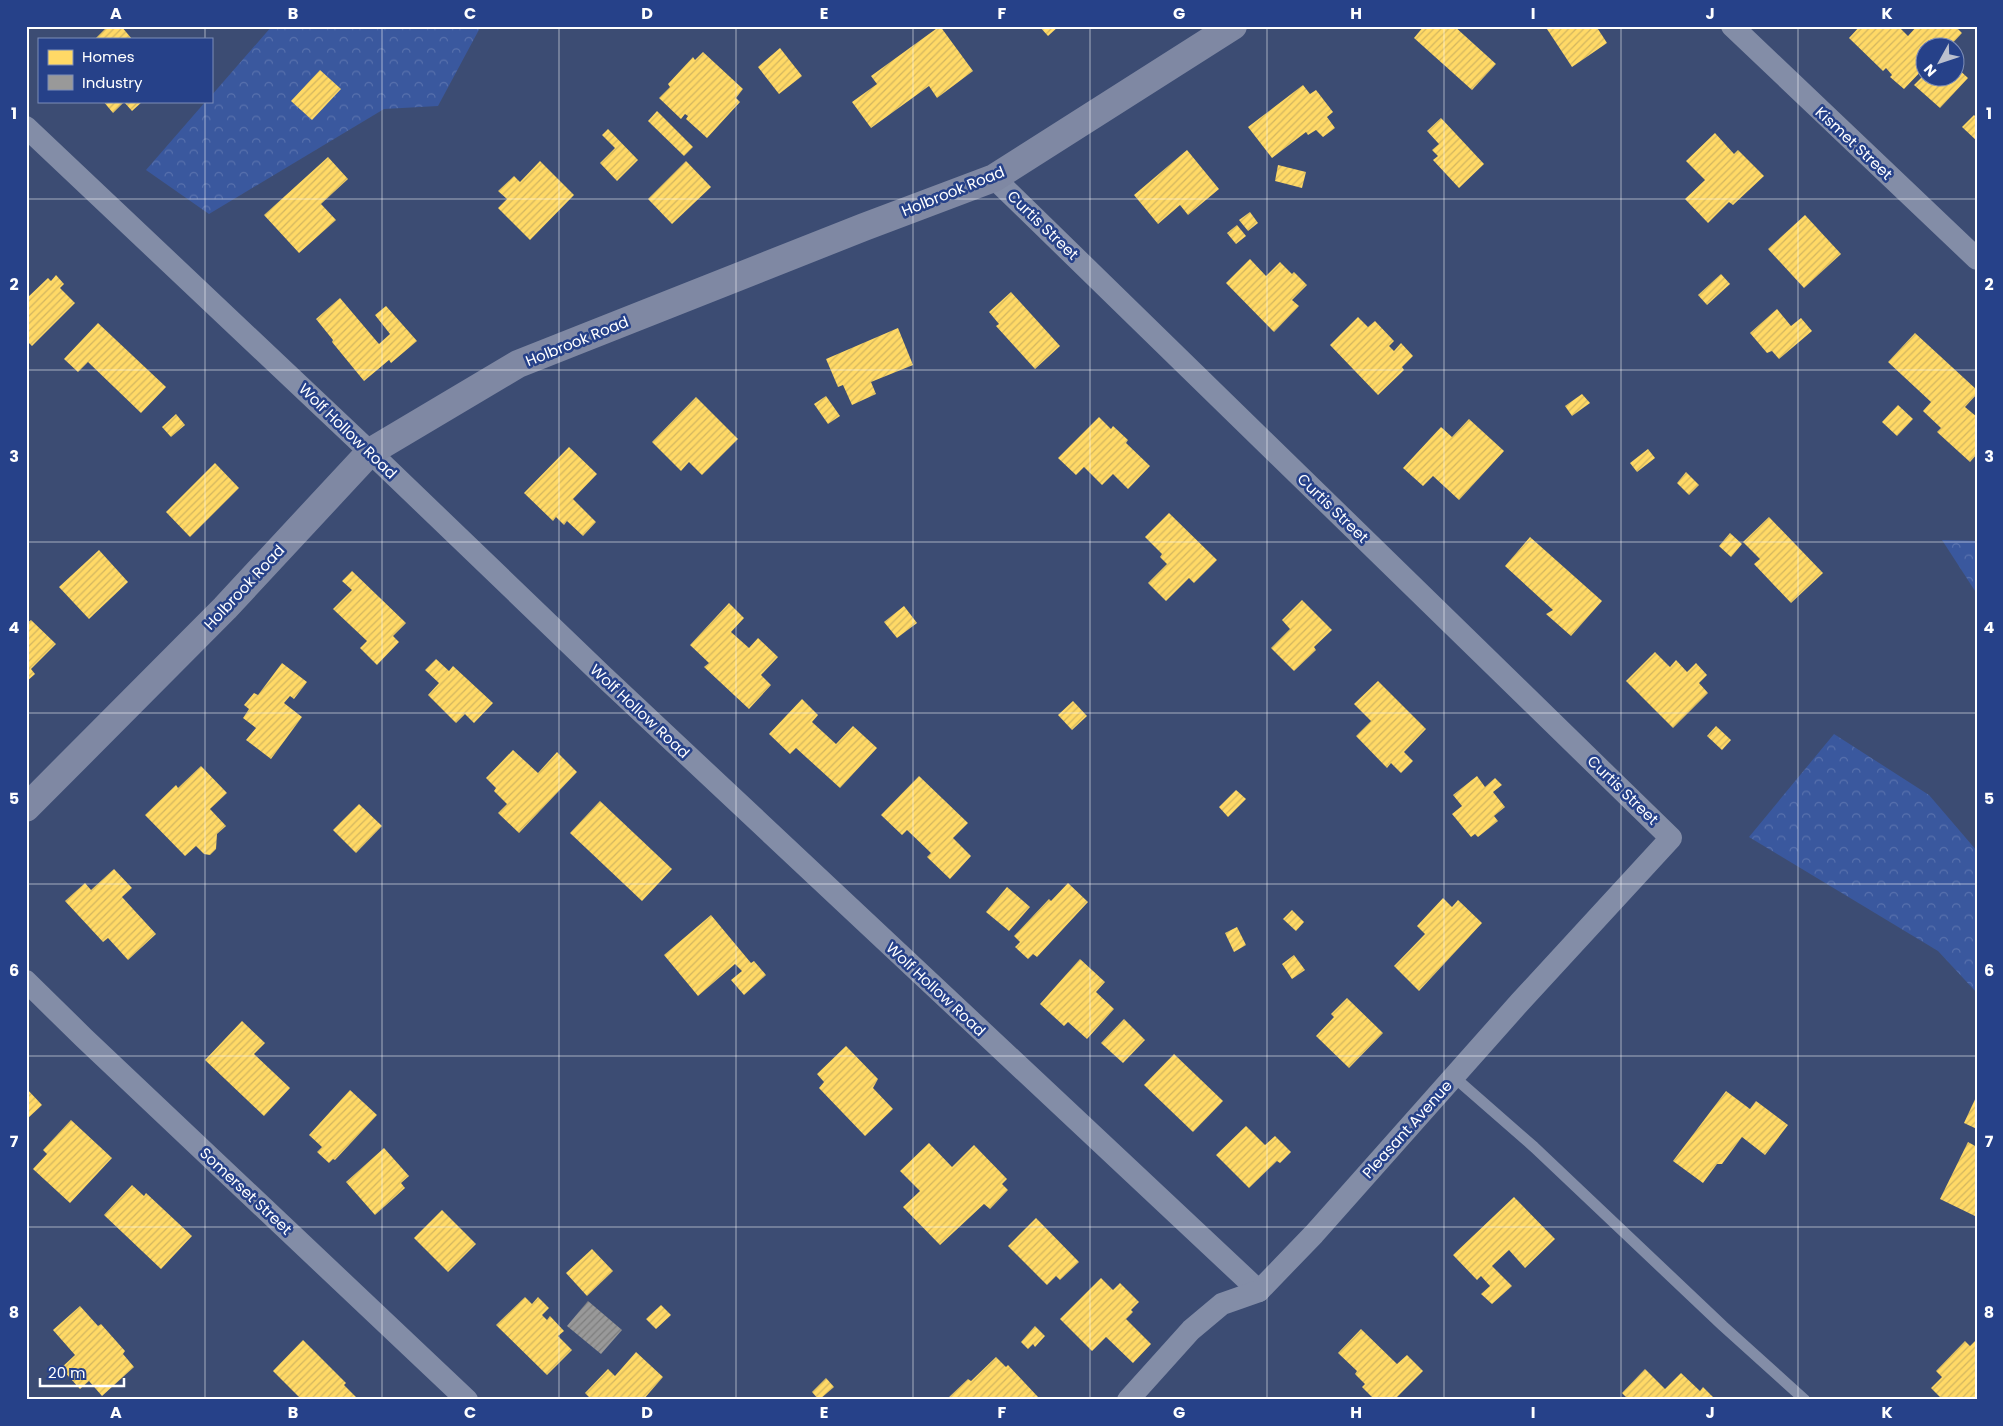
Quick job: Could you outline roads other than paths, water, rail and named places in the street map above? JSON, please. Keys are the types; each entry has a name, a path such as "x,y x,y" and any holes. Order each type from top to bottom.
{"street":[{"name":"Holbrook Road","path":"26,808 226,608 370,452 518,364 864,227 994,178 1233,26"},
{"name":"Kismet Street","path":"1732,26 1977,259"},
{"name":"Wolf Hollow Road","path":"26,127 370,452 603,676 1259,1291"},
{"name":"Curtis Street","path":"994,178 1671,838"},
{"name":"Pleasant Avenue","path":"1128,1400 1191,1330 1222,1304 1259,1291 1314,1234 1520,1002 1671,838"},
{"name":"Somerset Street","path":"26,981 468,1400"}],"lane":[{"path":"1454,1077 1534,1147 1723,1326 1805,1400"}]}
